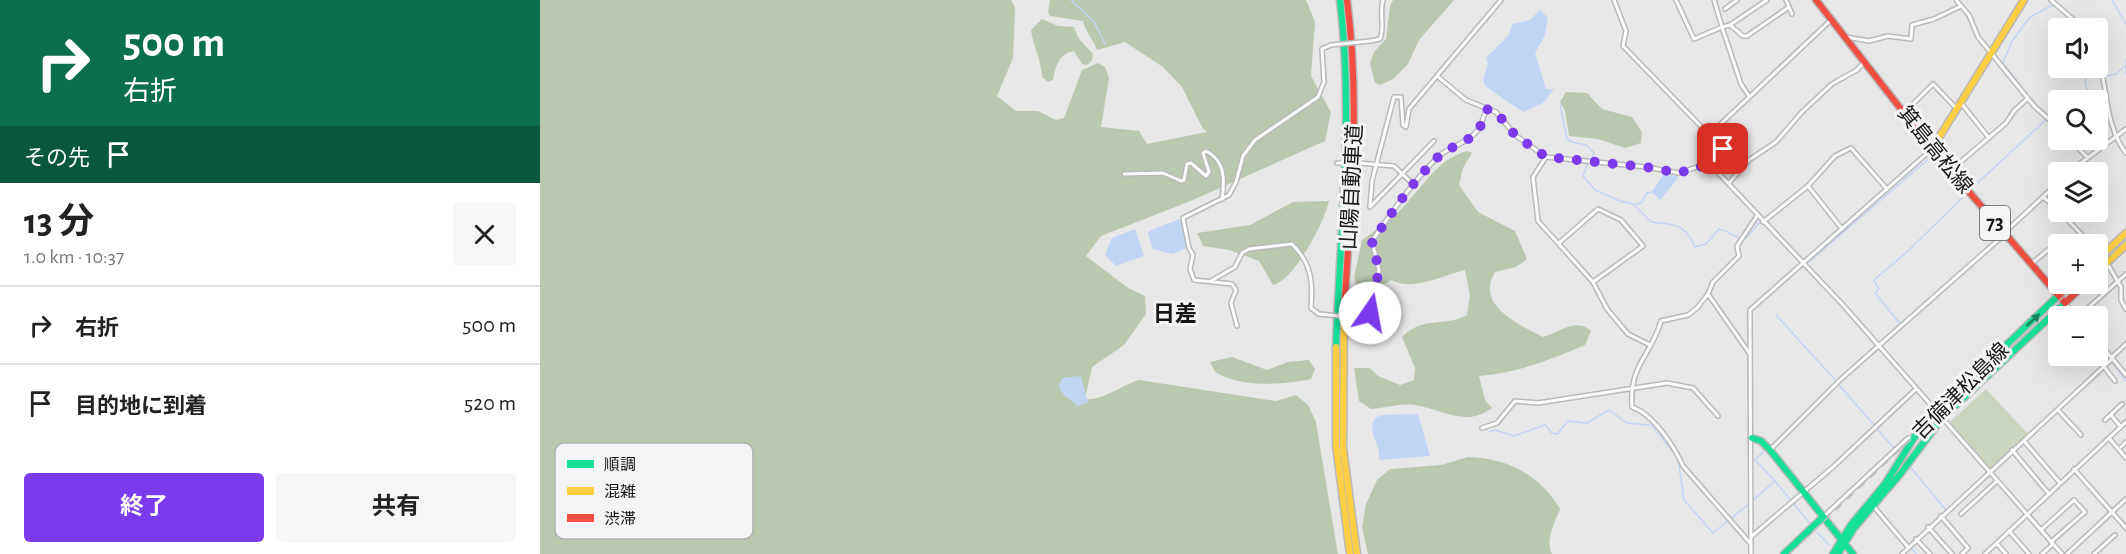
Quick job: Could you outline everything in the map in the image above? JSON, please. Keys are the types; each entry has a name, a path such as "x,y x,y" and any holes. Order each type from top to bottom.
{"main road":[{"name":"山陽自動車道","path":"1340,0 1347,49 1349,129 1336,337 1335,422 1339,488 1350,554"},
{"name":"山陽自動車道","path":"1347,0 1353,47 1356,130 1341,393 1346,487 1357,554"},
{"name":"箕島高松線","path":"1816,0 1950,171 2065,303"},
{"path":"1932,149 2022,1"},
{"path":"2108,250 2126,233"},
{"path":"2108,262 2126,245"},
{"path":"2065,303 2074,294"},
{"name":"吉備津松島線","path":"1833,554 1885,484 1913,438 1936,411 2059,296"},
{"name":"吉備津松島線","path":"1838,554 1842,541 1942,418 2065,303"},
{"path":"1752,438 1761,441 1770,450 1853,554"},
{"path":"1784,554 1823,517"}],"street":[{"path":"1237,326 1231,303 1236,290 1232,284 1194,280 1191,275 1193,255 1189,248 1183,218 1222,199 1233,190 1243,156 1255,140 1318,97 1324,82 1322,50 1331,45 1380,39 1382,33 1380,12 1383,0"},
{"path":"1434,141 1370,207 1372,181 1394,97 1401,97 1403,125 1406,127 1409,109 1501,0"},
{"path":"1437,76 1466,100 1496,112 1515,135 1546,157 1646,167 1679,173 1709,164 1723,149 1623,46 1625,28 1614,0"},
{"path":"1676,0 1694,39 1730,26 1767,0"},
{"path":"1714,0 1741,84 1749,96"},
{"path":"1725,9 1737,0"},
{"path":"1786,0 1792,14"},
{"path":"1956,0 1969,15 1978,37 2028,99 2048,117"},
{"path":"2051,0 2072,18"},
{"path":"1845,37 1869,40 1888,36 1911,39 1911,25 1929,21 1961,6"},
{"path":"1730,26 1743,36 1747,36 1789,7"},
{"path":"1709,135 1831,20"},
{"path":"1728,183 1749,160 1776,142 1802,112 1832,84 1857,70 1864,62"},
{"path":"2104,78 2105,95 2117,138 2126,153"},
{"path":"1904,113 1933,84 1957,110"},
{"path":"1950,171 1989,138 2028,99"},
{"path":"1962,103 1989,138"},
{"path":"1211,281 1235,267 1242,253 1249,249 1292,244 1312,275 1311,308 1319,314 1360,318 1370,313 1379,270 1372,242 1388,217 1442,153 1459,147 1478,130 1488,109"},
{"path":"2081,162 2117,138 2126,129"},
{"path":"1763,222 1808,186 1830,160 1851,148 1887,189"},
{"path":"1751,554 1750,310 1932,149"},
{"path":"2080,150 2087,157"},
{"path":"1124,174 1163,173 1181,181 1184,180 1187,165 1191,163 1206,176 1209,172 1203,153 1206,151 1218,160 1223,172 1222,199"},
{"path":"1546,157 1533,177 1536,213 1543,227 1593,282 1607,309 1628,334 1650,345"},
{"path":"1336,163 1344,163"},
{"path":"1358,163 1394,166 1415,186"},
{"path":"1709,164 1804,263 2064,554 2125,501"},
{"path":"1808,186 1842,229"},
{"path":"1770,450 1840,380 1879,348 2048,194"},
{"path":"2044,198 2048,201"},
{"path":"1559,243 1598,209 1621,220 1643,246 1593,282"},
{"path":"1751,545 1683,466 1678,455 1647,415 1632,407 1632,388 1639,361 1663,319 1688,315 1708,294 1713,282 1739,256 1737,246 1757,216"},
{"path":"2070,222 2081,234"},
{"path":"2031,264 2048,250"},
{"path":"2108,265 2121,287 2121,300 2126,309"},
{"path":"2088,306 2126,274"},
{"path":"1708,294 1750,354"},
{"path":"2065,303 2068,306"},
{"path":"1902,554 2105,369 2126,344"},
{"path":"2108,353 2126,375"},
{"path":"2105,369 2115,381"},
{"path":"1482,428 1497,423 1515,400 1538,403 1667,383 1693,388 1718,416"},
{"path":"1751,537 1793,502 1916,389"},
{"path":"2105,420 2122,405"},
{"path":"2059,411 2081,435"},
{"path":"2110,416 2121,427"},
{"path":"1985,554 2126,422"},
{"path":"1823,517 1908,438 1913,438"},
{"path":"2109,438 2126,458"},
{"path":"2025,441 2060,483"},
{"path":"2121,447 2126,442"},
{"path":"2013,451 2049,494"},
{"path":"2074,469 2126,528"},
{"path":"1961,514 1997,481"},
{"path":"2041,530 2074,500 2085,512 2042,554"},
{"path":"1875,508 1908,547"},
{"path":"1941,517 1968,548 1962,554"},
{"path":"1929,528 1952,554"},
{"path":"2009,531 2029,554"},
{"path":"2094,554 2115,535"},
{"path":"1917,539 1930,554"},
{"path":"1996,543 2006,554"}],"green space":[{"path":"540,0 1011,0 1015,7 1013,58 997,96 1016,111 1038,111 1056,120 1064,118 1082,70 1098,63 1105,67 1109,78 1101,127 1139,131 1147,144 1207,132 1202,127 1182,87 1163,67 1125,42 1097,50 1083,21 1050,16 1048,12 1050,0 1306,0 1315,22 1311,76 1331,112 1325,141 1193,200 1101,236 1086,256 1128,288 1145,296 1146,314 1124,345 1092,367 1085,399 1099,398 1139,380 1276,401 1296,395 1308,405 1316,422 1338,554 540,554"},
{"path":"1393,0 1454,0 1419,40 1408,64 1393,79 1380,85 1375,83 1370,63 1374,52 1386,39 1390,6"},
{"path":"1042,19 1058,26 1074,27 1079,39 1093,54 1092,60 1087,65 1082,64 1074,51 1064,55 1057,65 1053,80 1048,82 1042,77 1031,30"},
{"path":"1566,92 1587,93 1602,109 1632,117 1642,132 1641,143 1625,148 1598,139 1569,136 1565,111 1560,102"},
{"path":"1467,151 1472,153 1463,168 1459,185 1478,212 1515,231 1527,259 1516,267 1495,272 1490,284 1495,304 1522,326 1543,337 1574,325 1586,327 1591,331 1585,345 1559,356 1520,369 1479,376 1485,400 1492,408 1482,414 1472,417 1454,416 1425,407 1409,405 1371,409 1359,401 1354,368 1370,368 1378,376 1400,385 1414,380 1415,368 1402,337 1418,326 1450,321 1467,315 1470,295 1465,270 1418,283 1400,283 1392,280 1360,296 1354,277 1362,240 1404,207 1445,162"},
{"path":"1329,201 1322,222 1299,262 1281,281 1273,285 1259,261 1229,250 1203,246 1197,233 1250,225 1293,202"},
{"path":"1232,357 1267,370 1288,362 1309,360 1315,369 1311,379 1275,384 1249,383 1215,372 1210,362"},
{"path":"1986,389 2028,434 1991,470 1950,422"},
{"path":"1468,457 1483,458 1509,465 1533,478 1552,497 1560,509 1550,537 1552,554 1368,554 1362,527 1366,504 1377,480 1390,469 1441,465"}],"water":[{"path":"1540,10 1548,18 1545,35 1535,53 1546,89 1554,89 1543,103 1523,112 1485,86 1483,80 1488,64 1486,58 1508,36 1513,24 1530,20"},
{"path":"1664,173 1679,177 1660,200 1652,192"},
{"path":"1180,219 1187,248 1172,254 1153,249 1149,231"},
{"path":"1135,229 1144,256 1116,266 1105,255 1112,238"},
{"path":"1081,377 1088,402 1078,406 1064,395 1059,387 1062,378"},
{"path":"1418,414 1430,456 1379,460 1372,429 1375,418 1382,415"}],"waterway":[{"path":"1071,0 1094,22 1105,44"},
{"path":"2112,0 2126,24"},
{"path":"1970,190 2050,116 2036,105 2003,63 2012,41 2030,17 2053,5"},
{"path":"2126,59 2126,74"},
{"path":"2087,90 2086,75 2104,72 2105,76 2116,74 2124,67"},
{"path":"1560,104 1567,139 1586,145 1594,153 1591,160"},
{"path":"2093,156 2098,153 2098,150"},
{"path":"1810,261 1933,155 2046,284"},
{"path":"1588,163 1583,176 1595,190 1633,204 1651,222 1678,226 1687,233 1695,247 1706,244 1719,229 1739,238 1746,238 1760,222"},
{"path":"1635,204 1641,203 1647,193 1651,192"},
{"path":"1901,325 1875,293 1879,289 1874,280 1908,251 1966,194"},
{"path":"1776,315 1837,382"},
{"path":"2115,357 2126,347"},
{"path":"2112,362 2126,381"},
{"path":"2024,442 2112,362"},
{"path":"1839,385 1875,426"},
{"path":"1770,446 1813,405"},
{"path":"1489,432 1495,430 1514,436 1545,425 1552,433 1557,434 1568,421 1587,423 1609,410 1627,423 1651,425 1675,454"},
{"path":"1877,429 1894,448"},
{"path":"1765,450 1755,460 1775,481"},
{"path":"1678,458 1684,500 1713,533 1749,504"},
{"path":"1998,467 2006,460"},
{"path":"1911,468 1946,510"},
{"path":"1752,501 1775,481 1811,525"},
{"path":"1817,532 1830,546"},
{"path":"1911,547 1916,554"},
{"path":"1905,554 1911,549"}],"railway":[{"path":"2108,257 2126,240"},
{"path":"1789,554 2066,294"}],"traffic: fast":[{"path":"1336,347 1346,130 1344,43 1340,0"},
{"path":"1833,554 1851,525 1885,484 1922,425 2059,295"},
{"path":"1838,554 1854,528 1901,473 1942,418 2065,303"},
{"path":"1752,438 1761,441 1770,450 1853,554"},
{"path":"1784,554 1823,517"}],"traffic: slow":[{"path":"1932,149 2024,0"},
{"path":"2108,250 2126,233"},
{"path":"2108,262 2126,245"},
{"path":"1344,314 1343,448 1357,554"},
{"path":"1336,347 1336,445 1350,554"}],"traffic: jam":[{"path":"1344,314 1354,118 1347,0"},
{"path":"1816,0 1932,149 2048,283"},
{"path":"2057,294 2065,303 2074,294"}],"district":[{"name":"日差","path":"1175,314"}],"route":[{"path":"1370,313 1379,270 1372,242 1388,217 1426,170 1442,153 1459,147 1478,130 1484,113 1488,109 1496,112 1515,135 1546,157 1683,173 1709,164 1723,149"}]}
